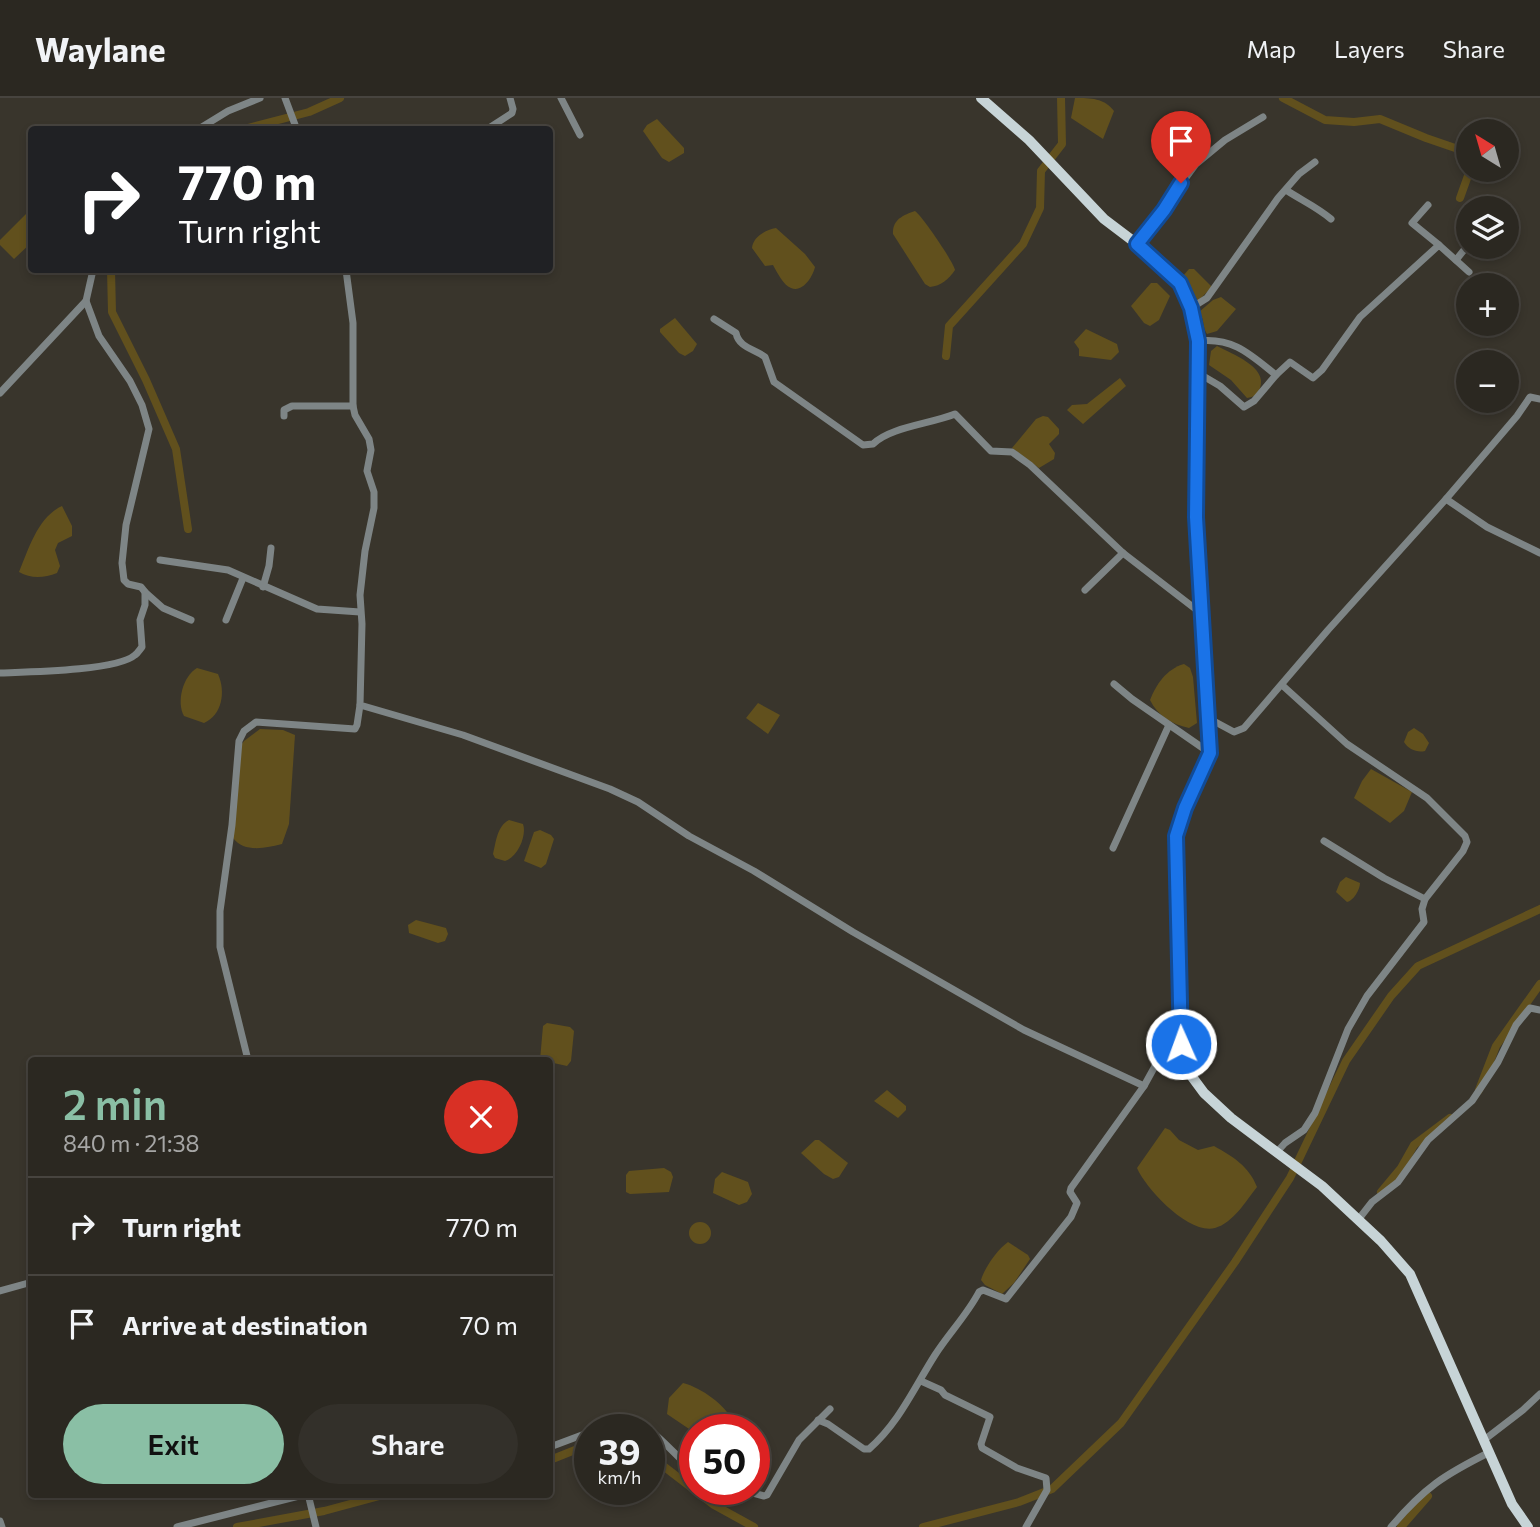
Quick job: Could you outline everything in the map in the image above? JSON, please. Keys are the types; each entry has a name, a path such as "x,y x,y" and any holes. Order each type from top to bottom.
{"main road":[{"path":"981,98 1045,155 1104,219 1137,244 1180,283 1191,308 1198,341 1196,517 1210,753 1185,808 1176,836 1177,948 1184,1066 1204,1093 1277,1154 1322,1186 1381,1241 1410,1274 1512,1504 1528,1527"}],"street":[{"path":"203,126 228,110 260,98"},
{"path":"285,98 296,126"},
{"path":"492,126 512,113 510,98"},
{"path":"561,98 580,135"},
{"path":"1137,244 1196,164 1225,140 1263,117"},
{"path":"1191,308 1207,298 1286,190 1299,174 1315,162"},
{"path":"1286,190 1331,219"},
{"path":"1428,205 1412,223 1469,272"},
{"path":"1199,373 1220,386 1244,407 1255,401 1290,362 1310,377 1315,377 1360,317 1439,244"},
{"path":"0,393 86,301 92,273"},
{"path":"247,1057 220,947 220,911 232,825 239,741 244,731 256,722 355,729 357,725 362,636 360,595 374,492 368,471 371,450 369,439 355,415 353,406 353,323 346,273"},
{"path":"86,301 99,336 130,381 142,405 149,429 126,525 122,562 124,580 128,584 141,587 163,608 191,620"},
{"path":"714,319 736,333 738,341 765,357 774,382 863,445 873,444 881,436 895,431 955,414 991,451 1012,452 1030,465 1123,553 1203,614"},
{"path":"1198,341 1215,339 1231,344 1276,375"},
{"path":"1208,718 1234,732 1244,728 1446,499 1530,397 1540,399"},
{"path":"284,416 284,410 292,406 353,406"},
{"path":"1446,499 1487,527 1540,553"},
{"path":"263,587 271,548"},
{"path":"1085,590 1123,553"},
{"path":"160,559 228,570 317,609 360,612"},
{"path":"226,620 243,578"},
{"path":"0,673 79,669 134,656 142,647 140,620 145,605 145,592"},
{"path":"1114,684 1210,753"},
{"path":"1277,1154 1285,1143 1304,1130 1315,1113 1330,1079 1340,1045 1354,1018 1367,996 1424,922 1422,909 1425,899 1463,851 1466,842 1465,836 1427,799 1347,744 1282,685"},
{"path":"359,705 463,735 638,802 689,836 728,855 853,932 1024,1030 1144,1086"},
{"path":"1113,848 1170,725"},
{"path":"1324,841 1384,878 1425,899"},
{"path":"1358,1220 1372,1202 1398,1182 1428,1140 1472,1101 1498,1062 1516,1026 1530,1008 1540,1010"},
{"path":"818,1420 828,1424 859,1447 869,1449 880,1440 901,1413 934,1357 951,1331 964,1318 979,1292 983,1290 1006,1299 1064,1226 1076,1206 1071,1188 1144,1086 1160,1057 1184,1066"},
{"path":"0,1291 28,1283"},
{"path":"921,1381 990,1417 982,1448 1017,1468 1046,1478 1046,1490 1026,1527"},
{"path":"1484,1440 1540,1394"},
{"path":"770,1490 799,1440 830,1409"},
{"path":"553,1446 574,1438"},
{"path":"665,1445 679,1458"},
{"path":"1391,1527 1431,1485 1490,1452"},
{"path":"177,1527 305,1498"},
{"path":"309,1498 316,1527"},
{"path":"0,1521 2,1527"}],"shaded area":[{"path":"1075,98 1101,101 1114,111 1103,139 1071,118"},
{"path":"657,119 684,148 684,153 669,162 662,158 643,131"},
{"path":"915,211 938,240 955,270 944,282 930,287 925,284 893,234 896,222"},
{"path":"28,212 28,246 14,259 0,245 0,240"},
{"path":"776,228 805,254 815,267 810,279 800,288 788,286 773,265 765,266 752,248 760,235"},
{"path":"1189,269 1194,269 1212,287 1198,301 1182,277"},
{"path":"1151,283 1157,283 1170,296 1159,320 1150,326 1144,323 1131,306"},
{"path":"1221,297 1236,309 1217,331 1207,334 1199,312"},
{"path":"675,318 697,344 693,351 685,356 660,332 660,329"},
{"path":"1086,329 1117,344 1119,352 1111,360 1079,356 1079,349 1074,342"},
{"path":"1217,346 1247,362 1259,374 1260,388 1255,395 1247,398 1231,380 1209,365 1211,351"},
{"path":"1120,378 1126,386 1083,424 1067,410 1072,405 1087,404"},
{"path":"1048,417 1059,429 1059,434 1049,444 1055,453 1054,459 1039,468 1012,448 1036,419"},
{"path":"62,506 72,526 72,536 58,543 55,550 60,566 57,573 38,577 19,572 40,525"},
{"path":"1184,664 1190,668 1193,677 1197,723 1189,728 1166,718 1150,700 1162,678"},
{"path":"197,668 218,674 222,688 218,709 204,723 184,716 181,704 185,683"},
{"path":"758,703 780,715 768,734 746,718"},
{"path":"1414,728 1423,734 1429,743 1425,751 1413,750 1404,742 1408,732"},
{"path":"260,729 283,730 295,735 289,824 282,844 249,848 233,838 239,748"},
{"path":"1371,769 1412,792 1404,811 1390,823 1354,798"},
{"path":"509,820 523,824 524,834 514,855 505,861 495,858 493,854 499,830"},
{"path":"540,830 554,839 546,864 541,868 524,861 534,832"},
{"path":"1346,877 1360,883 1356,895 1347,902 1336,892 1340,882"},
{"path":"416,920 446,928 448,934 445,941 438,943 409,933 408,925"},
{"path":"547,1023 570,1027 574,1031 571,1061 567,1066 553,1063 553,1057 540,1057 543,1026"},
{"path":"887,1090 906,1106 906,1110 898,1118 874,1101"},
{"path":"1165,1128 1179,1140 1198,1150 1214,1146 1221,1150 1239,1162 1254,1180 1257,1187 1239,1211 1222,1225 1205,1228 1181,1218 1159,1198 1142,1177 1137,1168"},
{"path":"815,1140 819,1140 848,1163 839,1177 833,1179 824,1174 801,1153"},
{"path":"664,1168 671,1172 673,1177 669,1192 626,1192 626,1175 629,1171"},
{"path":"722,1172 748,1182 752,1194 747,1202 739,1205 713,1193 715,1179"},
{"path":"700,1222 708,1225 711,1233 708,1241 700,1244 692,1241 689,1233 692,1225"},
{"path":"1008,1242 1030,1259 1014,1283 1002,1294 981,1280 992,1259"},
{"path":"683,1383 712,1398 729,1414 679,1414 679,1422 667,1414 669,1398"}],"waterway":[{"path":"255,126 309,112 340,98"},
{"path":"946,356 949,326 1023,244 1040,208 1041,171 1062,144 1061,98"},
{"path":"1283,98 1325,120 1354,122 1380,119 1456,148"},
{"path":"1461,196 1466,182"},
{"path":"111,273 112,312 176,449 188,529"},
{"path":"923,1527 1019,1502 1052,1489 1121,1423 1235,1262 1290,1178 1346,1061 1391,996 1418,966 1540,909"},
{"path":"1479,1090 1496,1046 1540,984"},
{"path":"1381,1192 1401,1168 1414,1145 1450,1118"},
{"path":"553,1459 574,1450"},
{"path":"665,1467 714,1505 754,1527"},
{"path":"1401,1527 1428,1496"},
{"path":"237,1527 324,1511 372,1498"}],"route":[{"path":"1181,183 1137,244 1180,283 1187,295 1198,341 1196,517 1210,753 1185,808 1176,836 1181,1044"}]}
